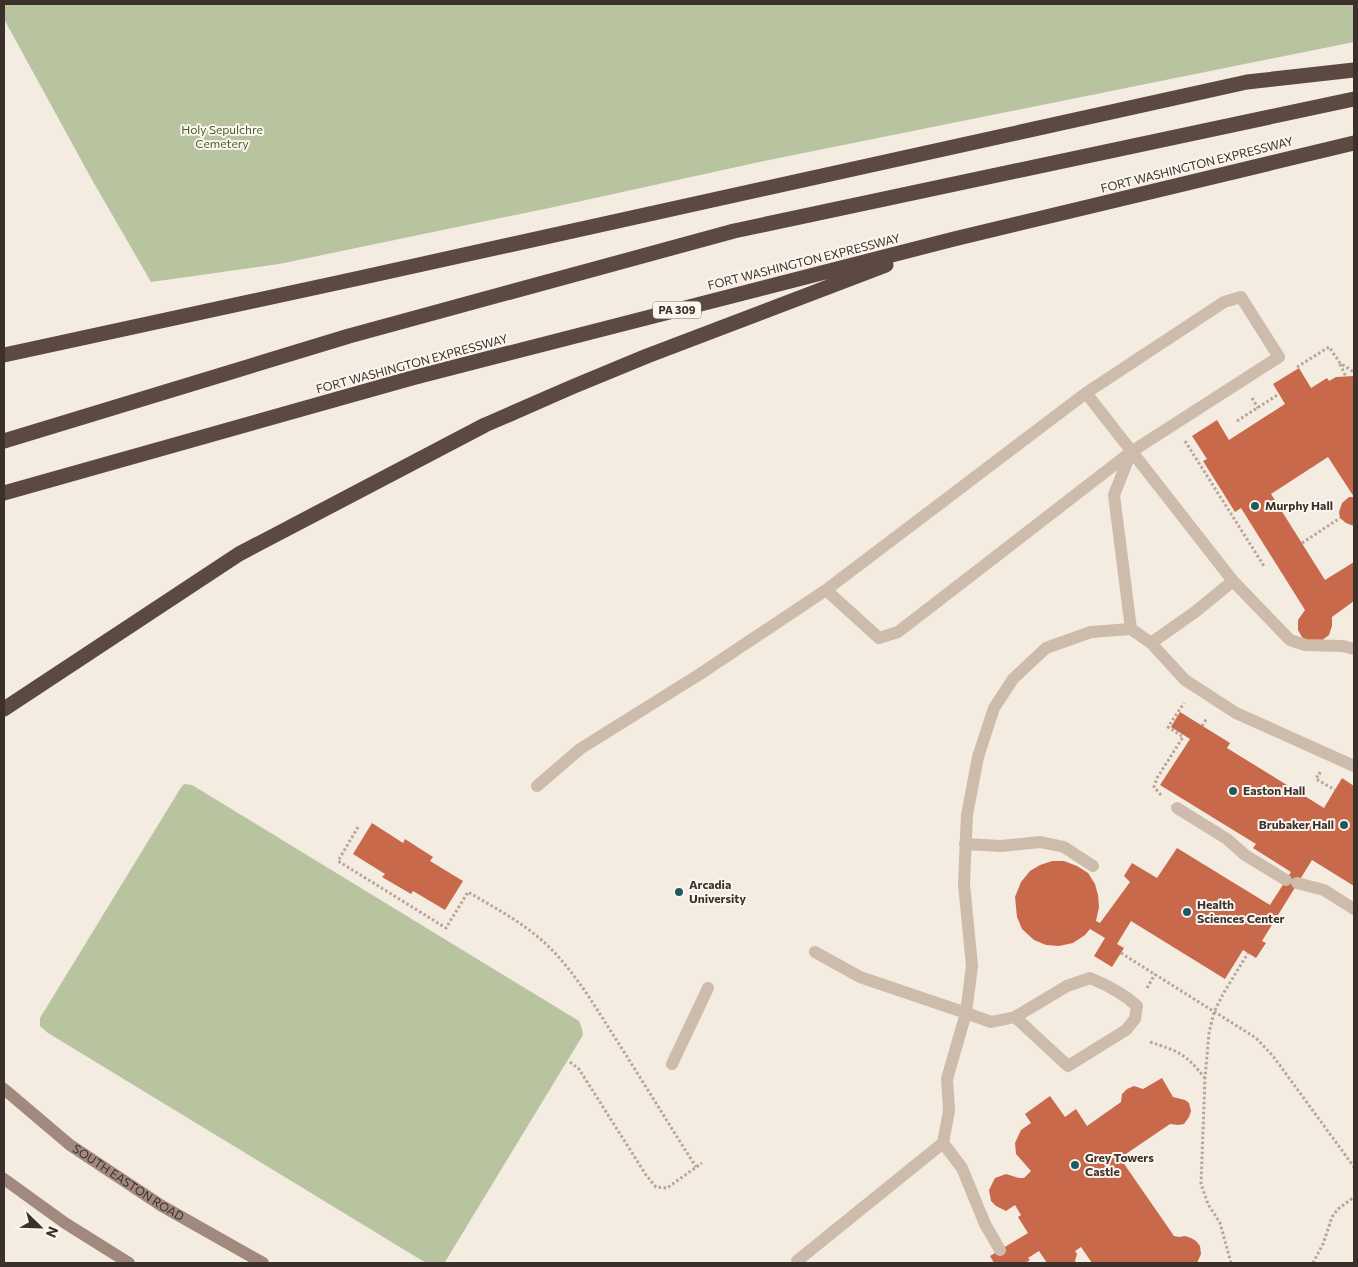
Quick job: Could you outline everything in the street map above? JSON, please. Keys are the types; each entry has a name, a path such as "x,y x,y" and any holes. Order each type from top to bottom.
{"highway":[{"path":"4,355 1247,82 1354,70"},
{"path":"4,441 349,336 734,230 1354,99"},
{"name":"FORT WASHINGTON EXPRESSWAY","path":"4,493 412,378 954,239 1354,143"},
{"path":"4,709 239,554 485,425 572,386 954,239"}],"main road":[{"name":"SOUTH EASTON ROAD","path":"4,1090 70,1145 162,1206 263,1263"},
{"path":"4,1179 65,1223 129,1263"}],"lane":[{"path":"537,786 580,749 700,674 826,590 1086,394 1224,302 1241,297 1279,357 1131,452 898,632 879,638 826,590"},
{"path":"1086,394 1233,581 1290,640 1305,645 1343,646 1354,649"},
{"path":"1131,452 1114,496 1131,629"},
{"path":"1151,643 1195,612 1233,581"},
{"path":"797,1261 943,1143 949,1111 947,1079 966,1013 972,966 964,884 965,844 966,815 978,757 994,708 1013,679 1046,648 1091,632 1131,629 1151,643 1185,680 1236,713 1354,766"},
{"path":"1178,808 1227,839 1245,854 1292,881 1324,890 1354,908"},
{"path":"965,844 1001,846 1040,842 1064,847 1093,866"},
{"path":"815,952 860,977 991,1022 1015,1017 1067,986 1090,978 1127,996 1137,1006 1136,1019 1126,1030 1068,1066 1015,1017"},
{"path":"672,1064 708,988"},
{"path":"943,1143 962,1168 986,1224 1000,1250"}],"path":[{"path":"1340,363 1346,376"},
{"path":"1237,421 1279,394"},
{"path":"1250,396 1258,408"},
{"path":"1182,438 1264,566"},
{"path":"1302,543 1340,518"},
{"path":"1178,712 1168,727 1183,737 1157,778 1154,787 1162,796 1178,808"},
{"path":"1163,770 1168,773"},
{"path":"1324,775 1319,773 1316,779 1335,790"},
{"path":"358,827 338,861 446,928 468,892 509,916 546,945 560,959 586,991 696,1167"},
{"path":"1121,953 1256,1038 1273,1056 1354,1166"},
{"path":"1231,1263 1220,1223 1208,1204 1201,1184 1205,1078 1209,1033 1214,1012 1248,953"},
{"path":"1150,1042 1184,1055 1205,1078"},
{"path":"570,1062 579,1069 646,1175 656,1187 667,1188 702,1163"},
{"path":"1313,1263 1323,1244 1332,1217 1338,1209 1354,1197"}],"green space":[{"name":"Holy Sepulchre Cemetery","path":"4,4 1354,4 1354,42 764,161 279,264 151,282 91,178 4,19"},
{"path":"184,784 192,785 579,1021 583,1035 445,1262 426,1263 48,1033 40,1026 40,1018"}],"building":[{"name":"Murphy Hall","path":"1299,368 1311,388 1327,378 1329,381 1336,377 1354,376 1354,497 1328,457 1271,494 1325,580 1354,562 1354,601 1332,617 1329,635 1321,641 1310,642 1302,637 1298,630 1298,620 1305,610 1241,508 1235,512 1203,461 1207,459 1192,436 1217,420 1229,440 1285,404 1273,384"},
{"path":"1349,497 1354,497 1354,526 1340,518 1339,512 1342,503"},
{"path":"1180,712 1230,743 1227,748 1324,808 1342,778 1354,786 1354,886 1312,860 1262,941 1266,943 1256,958 1243,950 1225,979 1131,921 1117,944 1124,948 1112,967 1094,956 1105,938 1090,929 1073,943 1059,946 1046,945 1034,940 1022,929 1017,917 1015,897 1021,882 1030,871 1040,865 1052,861 1064,861 1088,873 1095,884 1098,895 1099,907 1096,921 1100,923 1130,882 1124,876 1132,863 1157,878 1177,848 1270,905 1291,872 1253,848 1256,844 1160,785 1190,739 1171,727"},
{"path":"372,823 403,843 405,839 433,857 430,861 463,881 445,910 413,891 411,894 382,877 385,874 353,854"},
{"name":"Grey Towers Castle","path":"1162,1078 1173,1097 1189,1103 1191,1111 1189,1117 1184,1124 1170,1124 1120,1158 1174,1236 1191,1238 1200,1246 1201,1254 1197,1263 1092,1263 1081,1247 1075,1251 1077,1254 1076,1263 1047,1263 1039,1251 1028,1258 1030,1260 1025,1263 994,1263 990,1256 1028,1233 1018,1217 1021,1215 1015,1205 1006,1211 996,1206 991,1201 989,1190 995,1178 1006,1174 1024,1178 1031,1171 1016,1154 1015,1143 1021,1130 1031,1123 1025,1114 1050,1096 1065,1117 1076,1109 1087,1126 1121,1102 1122,1094 1127,1089 1134,1086 1143,1089"}],"place":[{"name":"Murphy Hall","path":"1255,506"},
{"name":"Easton Hall","path":"1233,791"},
{"name":"Brubaker Hall","path":"1344,825"},
{"name":"Arcadia University","path":"679,892"},
{"name":"Health Sciences Center","path":"1187,912"},
{"name":"Grey Towers Castle","path":"1075,1165"}]}
